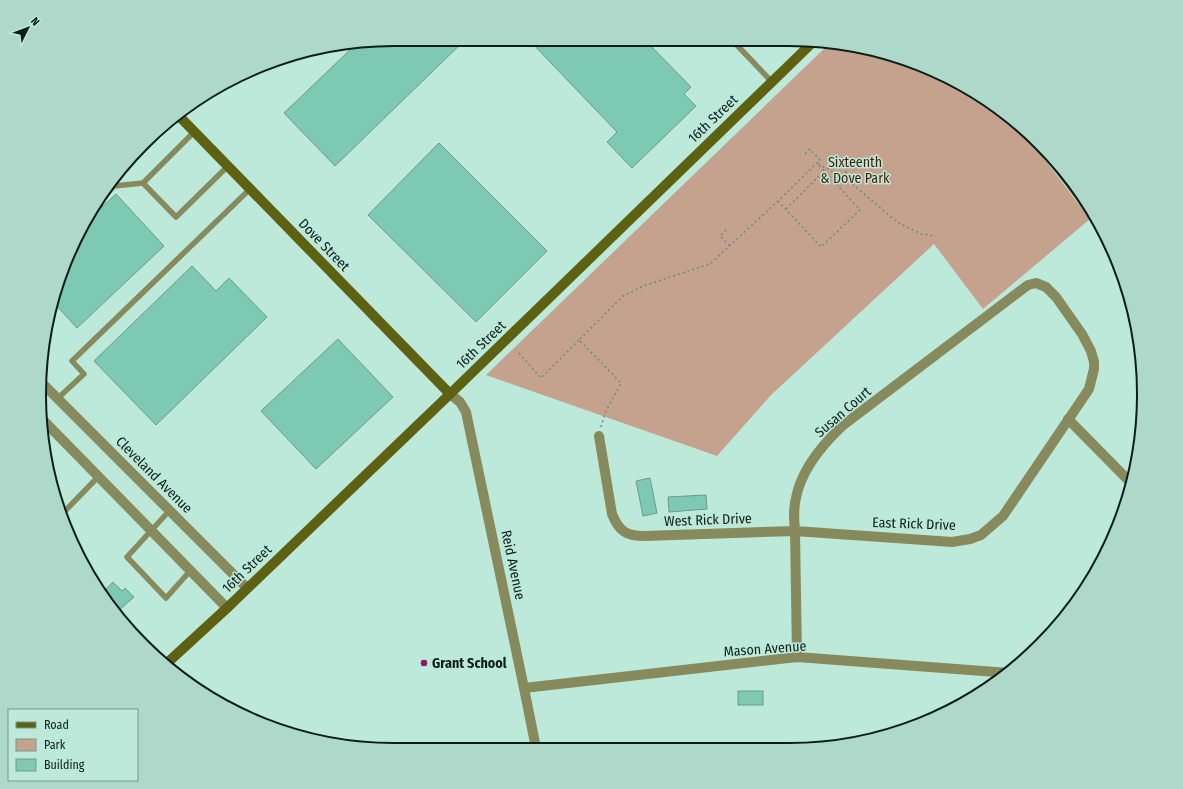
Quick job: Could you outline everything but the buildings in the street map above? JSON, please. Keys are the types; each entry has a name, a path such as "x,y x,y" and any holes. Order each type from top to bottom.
{"street":[{"name":"16th Street","path":"170,661 227,608 450,394 809,47"},
{"name":"Dove Street","path":"181,119 450,394"},
{"name":"East Rick Drive","path":"795,531 952,542 981,536 1003,516 1089,390 1094,369 1094,362 1082,334 1056,297 1046,287 1036,283"},
{"name":"Susan Court","path":"797,657 794,514 796,497 809,466 829,439 842,426 1014,295 1028,285 1036,283"},
{"name":"Cleveland Avenue","path":"46,388 247,588"},
{"name":"Reid Avenue","path":"450,394 460,402 466,412 535,743"},
{"path":"1068,419 1126,478"},
{"path":"48,425 227,608"},
{"name":"West Rick Drive","path":"599,436 612,514 615,521 624,532 637,536 644,536 795,531"},
{"name":"Mason Avenue","path":"524,688 797,657 999,672"}],"lane":[{"path":"738,46 772,82"},
{"path":"115,186 143,183 194,132"},
{"path":"143,183 176,217 228,166"},
{"path":"57,399 84,374 72,361 250,189"},
{"path":"66,511 98,477"},
{"path":"170,510 150,530 127,557 166,598 190,571"}],"path":[{"path":"519,353 541,378 622,296 646,285 710,264 820,160 810,149 804,155"},
{"path":"778,201 821,247 860,210 817,163"},
{"path":"817,163 845,178 897,222 921,234 936,236"},
{"path":"845,178 847,163"},
{"path":"786,209 824,171"},
{"path":"726,230 720,236 730,246"},
{"path":"579,340 621,383 605,413 599,436"}],"green space":[{"name":"Sixteenth & Dove Park","path":"825,48 856,53 901,64 943,82 982,105 1018,132 1040,154 1090,219 983,309 934,244 771,395 717,456 486,375"}],"place":[{"name":"Grant School","path":"424,663"}]}
